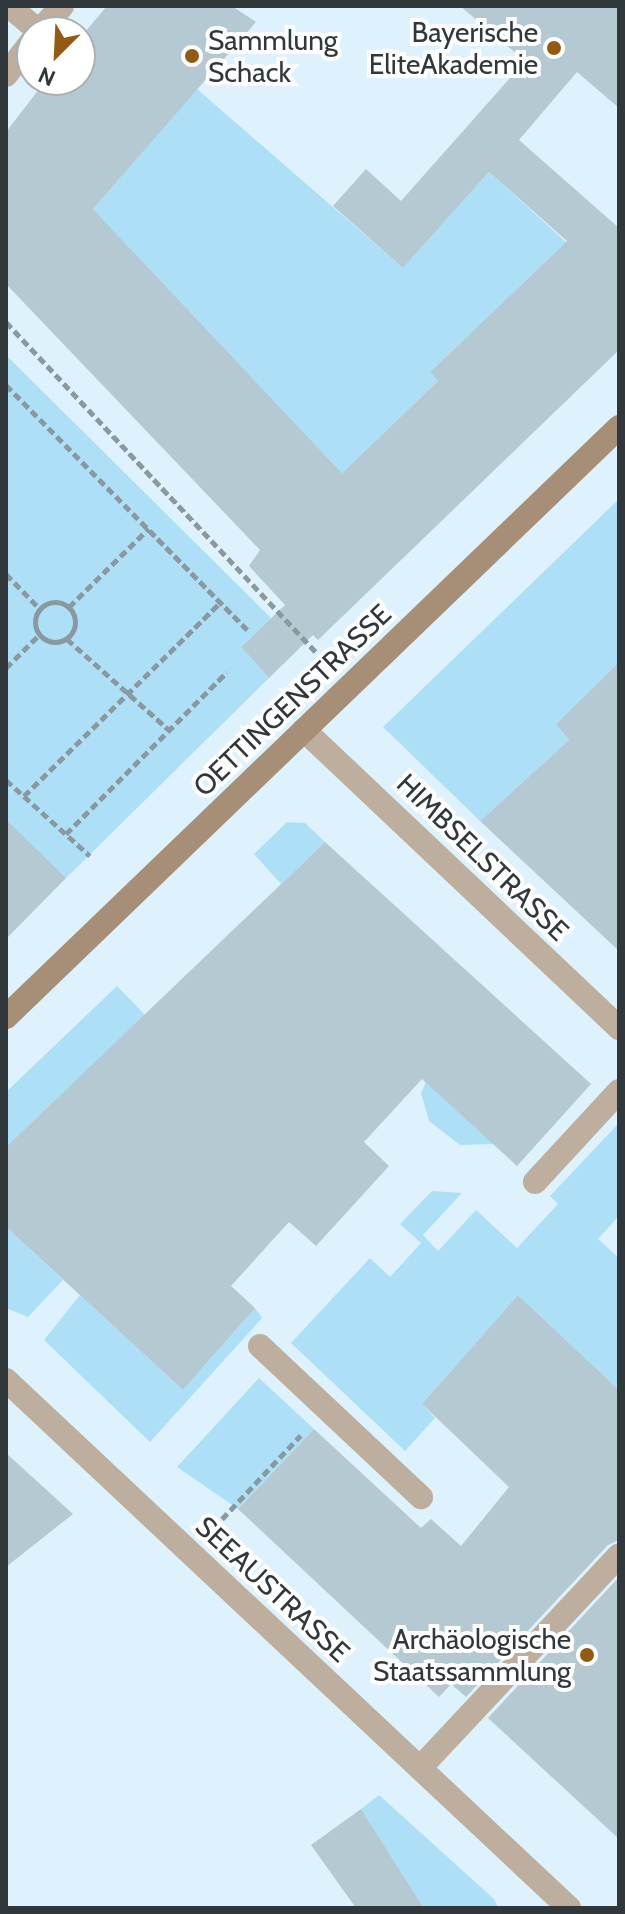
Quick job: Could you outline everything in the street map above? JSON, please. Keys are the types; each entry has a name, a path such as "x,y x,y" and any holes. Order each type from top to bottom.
{"main road":[{"name":"OETTINGENSTRASSE","path":"6,1017 619,427"}],"street":[{"name":"HIMBSELSTRASSE","path":"304,730 619,1028"},
{"path":"535,1182 619,1091"},
{"path":"260,1346 421,1497"},
{"name":"SEEAUSTRASSE","path":"6,1380 569,1908"},
{"path":"420,1768 619,1555"}],"path":[{"path":"6,322 316,652"},
{"path":"6,385 248,630"},
{"path":"69,607 149,528"},
{"path":"6,574 40,609"},
{"path":"54,602 69,607 76,623 67,639 53,642 39,635 35,621 40,609 54,602"},
{"path":"24,796 221,602"},
{"path":"6,668 39,635"},
{"path":"67,639 169,730"},
{"path":"66,834 227,672"},
{"path":"6,780 90,856"},
{"path":"222,1519 326,1407"}],"shaded area":[{"path":"197,89 403,268 489,172 566,242 430,372 438,381 342,473 93,209"},
{"path":"6,355 271,618 241,647 269,678 66,878 6,819"},
{"path":"619,499 619,662 556,724 569,740 480,821 383,727"},
{"path":"287,822 305,823 325,842 281,884 254,854"},
{"path":"117,986 145,1015 6,1147 6,1092"},
{"path":"426,1082 494,1144 460,1145 429,1121 421,1093"},
{"path":"619,1123 619,1216 598,1239 619,1258 619,1390 518,1295 422,1404 435,1418 405,1451 291,1343 370,1258 390,1277 421,1243 400,1224 432,1191 462,1193 423,1235 438,1251 476,1210 517,1248 558,1204 550,1196"},
{"path":"6,1227 63,1280 28,1317 6,1308"},
{"path":"80,1295 183,1390 255,1308 262,1318 150,1442 44,1340"},
{"path":"259,1378 314,1429 238,1509 177,1467"},
{"path":"379,1795 494,1899 498,1908 424,1908 361,1809"}],"building":[{"path":"107,6 232,6 256,22 93,209 342,473 438,381 430,372 567,241 489,172 403,268 333,206 366,169 401,201 525,61 460,6 619,6 619,108 577,72 519,140 619,228 619,350 318,640 313,635 269,678 241,647 285,605 249,566 260,550 6,284 6,132 34,96 96,96 96,19"},
{"path":"619,662 619,951 480,821 569,740 556,724"},
{"path":"6,819 66,878 6,939"},
{"path":"325,842 591,1084 517,1166 422,1079 364,1142 389,1166 316,1246 289,1222 231,1286 255,1308 183,1390 6,1227 6,1147"},
{"path":"518,1295 619,1390 619,1540 608,1545 466,1697 451,1684 439,1697 238,1509 314,1429 421,1528 431,1519 461,1546 509,1487 422,1404"},
{"path":"6,1453 73,1514 6,1567"},
{"name":"Archäologische Staatssammlung","path":"619,1577 619,1839 488,1718"},
{"path":"361,1809 424,1908 356,1908 311,1845"}],"place":[{"name":"Bayerische EliteAkademie","path":"554,48"},
{"name":"Sammlung Schack","path":"192,56"},
{"name":"Archäologische Staatssammlung","path":"587,1655"}]}
